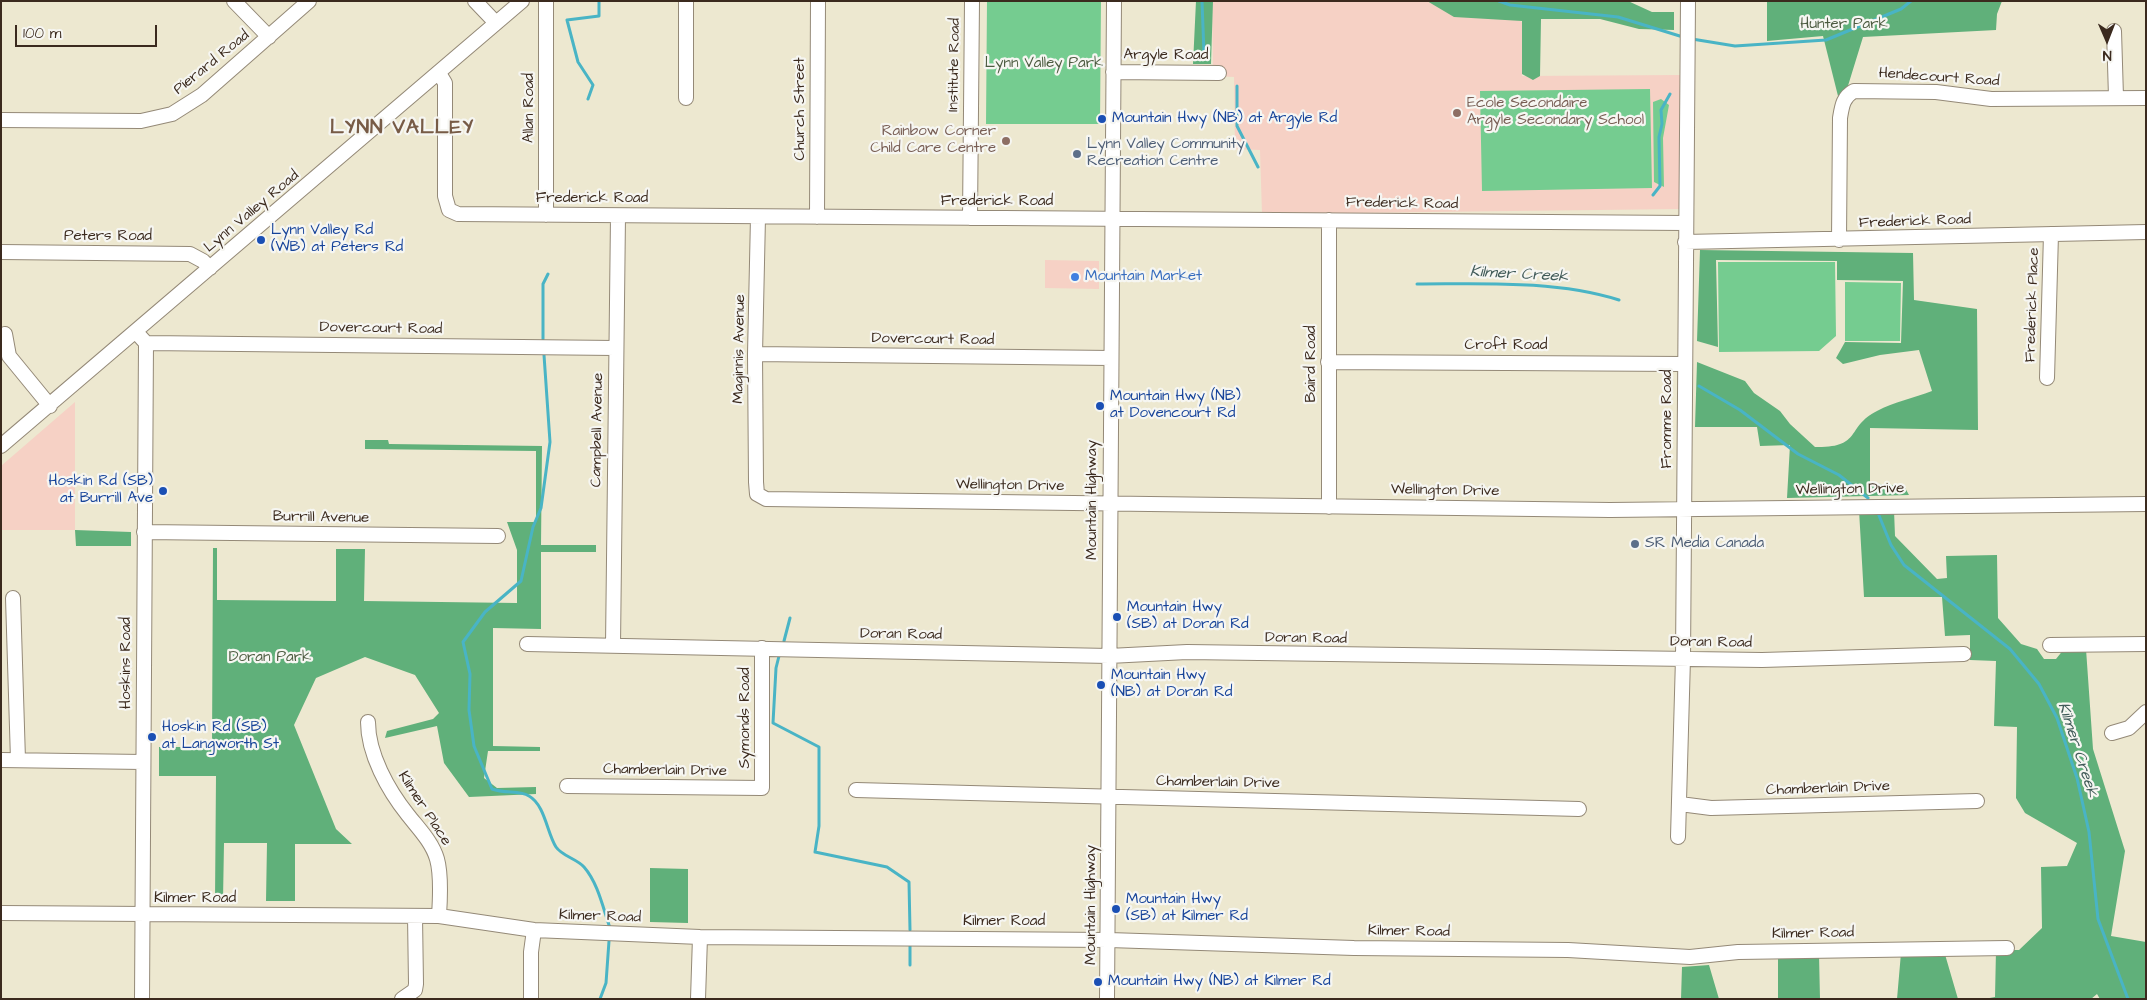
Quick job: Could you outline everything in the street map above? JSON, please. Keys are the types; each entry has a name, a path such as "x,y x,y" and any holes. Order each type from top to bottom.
{"street":[{"path":"234,1 268,37"},
{"name":"Pierard Road","path":"1,120 141,121 157,119 180,110 202,95 309,1"},
{"path":"475,1 496,23"},
{"name":"Lynn Valley Road","path":"1,446 439,74 522,1"},
{"name":"Allan Road","path":"546,1 546,215"},
{"path":"686,1 686,98"},
{"name":"Church Street","path":"817,217 818,1"},
{"name":"Institute Road","path":"970,218 972,1"},
{"name":"Mountain Highway","path":"1108,999 1109,505 1114,1"},
{"name":"Fromme Road","path":"1678,837 1683,658 1688,1"},
{"path":"2114,31 2116,97"},
{"name":"Argyle Road","path":"1114,72 1218,73"},
{"name":"Frederick Road","path":"439,74 445,83 445,196 449,210 458,214 1685,223"},
{"name":"Hendecourt Road","path":"1839,240 1840,118 1842,105 1847,95 1854,91 1936,92 1991,99 2146,98"},
{"name":"Campbell Avenue","path":"613,645 618,216"},
{"name":"Maginnis Avenue","path":"756,482 755,354 758,217"},
{"name":"Baird Road","path":"1329,220 1329,507"},
{"name":"Frederick Road","path":"1685,242 2146,232"},
{"name":"Frederick Place","path":"2047,378 2051,234"},
{"name":"Peters Road","path":"1,252 190,254 204,261 210,268"},
{"path":"136,332 146,343"},
{"path":"4,334 9,356 50,406"},
{"name":"Dovercourt Road","path":"146,343 615,348"},
{"name":"Hoskins Road","path":"142,999 146,343"},
{"name":"Dovercourt Road","path":"755,354 1111,358"},
{"name":"Croft Road","path":"1328,362 1684,364"},
{"name":"Wellington Drive","path":"756,482 757,494 766,499 775,500 1109,505 1684,509 2146,504"},
{"name":"Burrill Avenue","path":"144,532 498,536"},
{"path":"12,598 18,760"},
{"name":"Doran Road","path":"527,644 1109,656 1186,652 1762,660 1964,654"},
{"path":"2050,645 2146,644"},
{"name":"Symonds Road","path":"762,648 762,788"},
{"path":"2112,733 2128,728 2146,712"},
{"name":"Kilmer Place","path":"368,722 368,738 387,784 426,837 437,860 439,916"},
{"path":"1,760 143,762"},
{"name":"Chamberlain Drive","path":"567,786 762,788"},
{"name":"Chamberlain Drive","path":"856,790 1579,809"},
{"name":"Chamberlain Drive","path":"1680,804 1711,808 1977,801"},
{"name":"Kilmer Road","path":"1,913 439,916 534,930 700,937 1109,940 1354,948 1568,950 1690,957 1738,952 2007,948"},
{"path":"402,999 414,990 416,984 415,916"},
{"path":"531,999 531,952 534,930"},
{"path":"698,999 700,937"}],"shaded area":[{"name":"Ecole Secondaire Argyle Secondary School","path":"1212,1 1480,1 1522,22 1522,76 1680,75 1681,209 1262,214 1260,150 1235,149 1234,77 1213,76"},
{"path":"1045,260 1099,261 1099,289 1045,288"},
{"path":"75,402 75,530 1,530 1,466"}],"green space":[{"name":"Lynn Valley Park","path":"987,1 1101,1 1100,124 986,124"},
{"path":"1196,1 1213,1 1211,64 1193,64"},
{"path":"1427,1 1628,1 1652,12 1674,12 1674,30 1639,29 1600,19 1541,19 1540,76 1533,80 1522,74 1522,21 1454,17"},
{"name":"Hunter Park","path":"1767,1 2002,1 1997,14 1996,30 1863,37 1847,89 1838,96 1823,36 1767,41"},
{"path":"1650,89 1652,188 1482,191 1480,91"},
{"path":"1661,99 1669,105 1663,138 1664,187 1654,182 1653,102"},
{"path":"1700,250 1913,253 1914,300 1977,309 1978,430 1870,428 1870,483 1904,486 1909,495 1787,498 1790,445 1760,446 1757,427 1695,427 1697,362 1745,381 1754,393 1780,411 1790,424 1815,447 1840,444 1852,435 1867,417 1877,411 1932,391 1919,350 1880,355 1843,364 1836,358 1845,342 1901,343 1903,281 1837,280 1837,261 1716,260 1718,347 1697,341"},
{"path":"1718,262 1835,262 1836,336 1819,351 1719,352"},
{"path":"1845,282 1901,283 1900,341 1845,341"},
{"name":"Doran Park","path":"365,440 388,440 389,444 542,446 541,545 596,545 596,552 541,552 541,629 493,628 493,746 540,747 540,751 488,751 484,778 497,788 536,787 536,794 469,797 444,763 437,726 385,738 387,731 433,719 439,713 415,675 365,657 316,678 294,725 336,829 352,844 295,844 295,901 266,901 267,843 224,843 223,900 215,900 216,776 159,776 159,747 212,747 213,548 217,548 217,600 336,601 336,549 365,549 364,601 517,603 517,550 507,522 536,522 536,451 365,449"},
{"path":"1859,510 1894,510 1895,536 1937,579 1947,578 1946,556 1997,555 1998,618 2021,644 2037,649 2044,659 2056,659 2064,649 2086,649 2093,749 2125,851 2111,936 2146,942 2146,999 2100,999 2097,994 2091,999 1984,999 1995,997 1996,950 2019,950 2042,928 2041,867 2067,866 2077,843 2025,813 2016,798 2017,727 1994,726 1996,661 1970,660 1970,635 1945,636 1942,597 1864,597"},
{"path":"75,530 131,532 131,546 76,546"},
{"path":"650,868 688,869 688,923 650,922"},
{"path":"1944,951 1958,999 1897,999 1901,953"},
{"path":"1819,954 1820,999 1778,999 1778,955"},
{"path":"1709,965 1719,999 1681,999 1682,967"}],"waterway":[{"path":"588,99 593,85 578,62 567,20 599,16 599,1"},
{"name":"Kilmer Creek","path":"1202,1 1204,54"},
{"path":"1499,1 1510,5 1618,17 1683,37"},
{"path":"1692,39 1735,46 1826,40 1901,9 1911,1"},
{"name":"Kilmer Creek","path":"1237,86 1237,126 1258,167"},
{"path":"1653,195 1660,186 1659,137 1662,124 1661,110 1670,94"},
{"path":"543,339 543,284 548,274"},
{"name":"Kilmer Creek","path":"1417,284 1519,284 1570,289 1619,300"},
{"path":"544,355 550,442 541,508 533,527 521,581 485,612 463,642 470,674 469,710 474,746 492,789 525,794 534,800 542,812 556,847 562,853 581,864 589,873 600,896 610,928"},
{"name":"Kilmer Creek","path":"1699,386 1740,410 1798,454 1839,475 1868,498"},
{"name":"Kilmer Creek","path":"1878,513 1891,545 1904,565 2010,649 2039,684 2057,718 2077,778 2089,832 2098,919 2128,999"},
{"path":"784,641 790,618"},
{"path":"779,656 776,668 773,723 819,747 819,826 815,852 887,867 909,882 910,930"},
{"path":"600,999 606,983 609,941"},
{"path":"910,946 910,965"}],"place":[{"name":"Ecole Secondaire Argyle Secondary School","path":"1457,113"},
{"name":"Mountain Hwy (NB) at Argyle Rd","path":"1102,119"},
{"name":"Rainbow Corner Child Care Centre","path":"1006,141"},
{"name":"Lynn Valley Community Recreation Centre","path":"1077,154"},
{"name":"Lynn Valley Rd (WB) at Peters Rd","path":"261,240"},
{"name":"Mountain Market","path":"1075,277"},
{"name":"Mountain Hwy (NB) at Dovencourt Rd","path":"1100,406"},
{"name":"Hoskin Rd (SB) at Burrill Ave","path":"163,491"},
{"name":"SR Media Canada","path":"1635,544"},
{"name":"Mountain Hwy (SB) at Doran Rd","path":"1117,617"},
{"name":"Mountain Hwy (NB) at Doran Rd","path":"1101,685"},
{"name":"Hoskin Rd (SB) at Langworth St","path":"152,737"},
{"name":"Mountain Hwy (SB) at Kilmer Rd","path":"1116,909"},
{"name":"Mountain Hwy (NB) at Kilmer Rd","path":"1098,982"}],"district":[{"name":"LYNN VALLEY","path":"402,129"}]}
